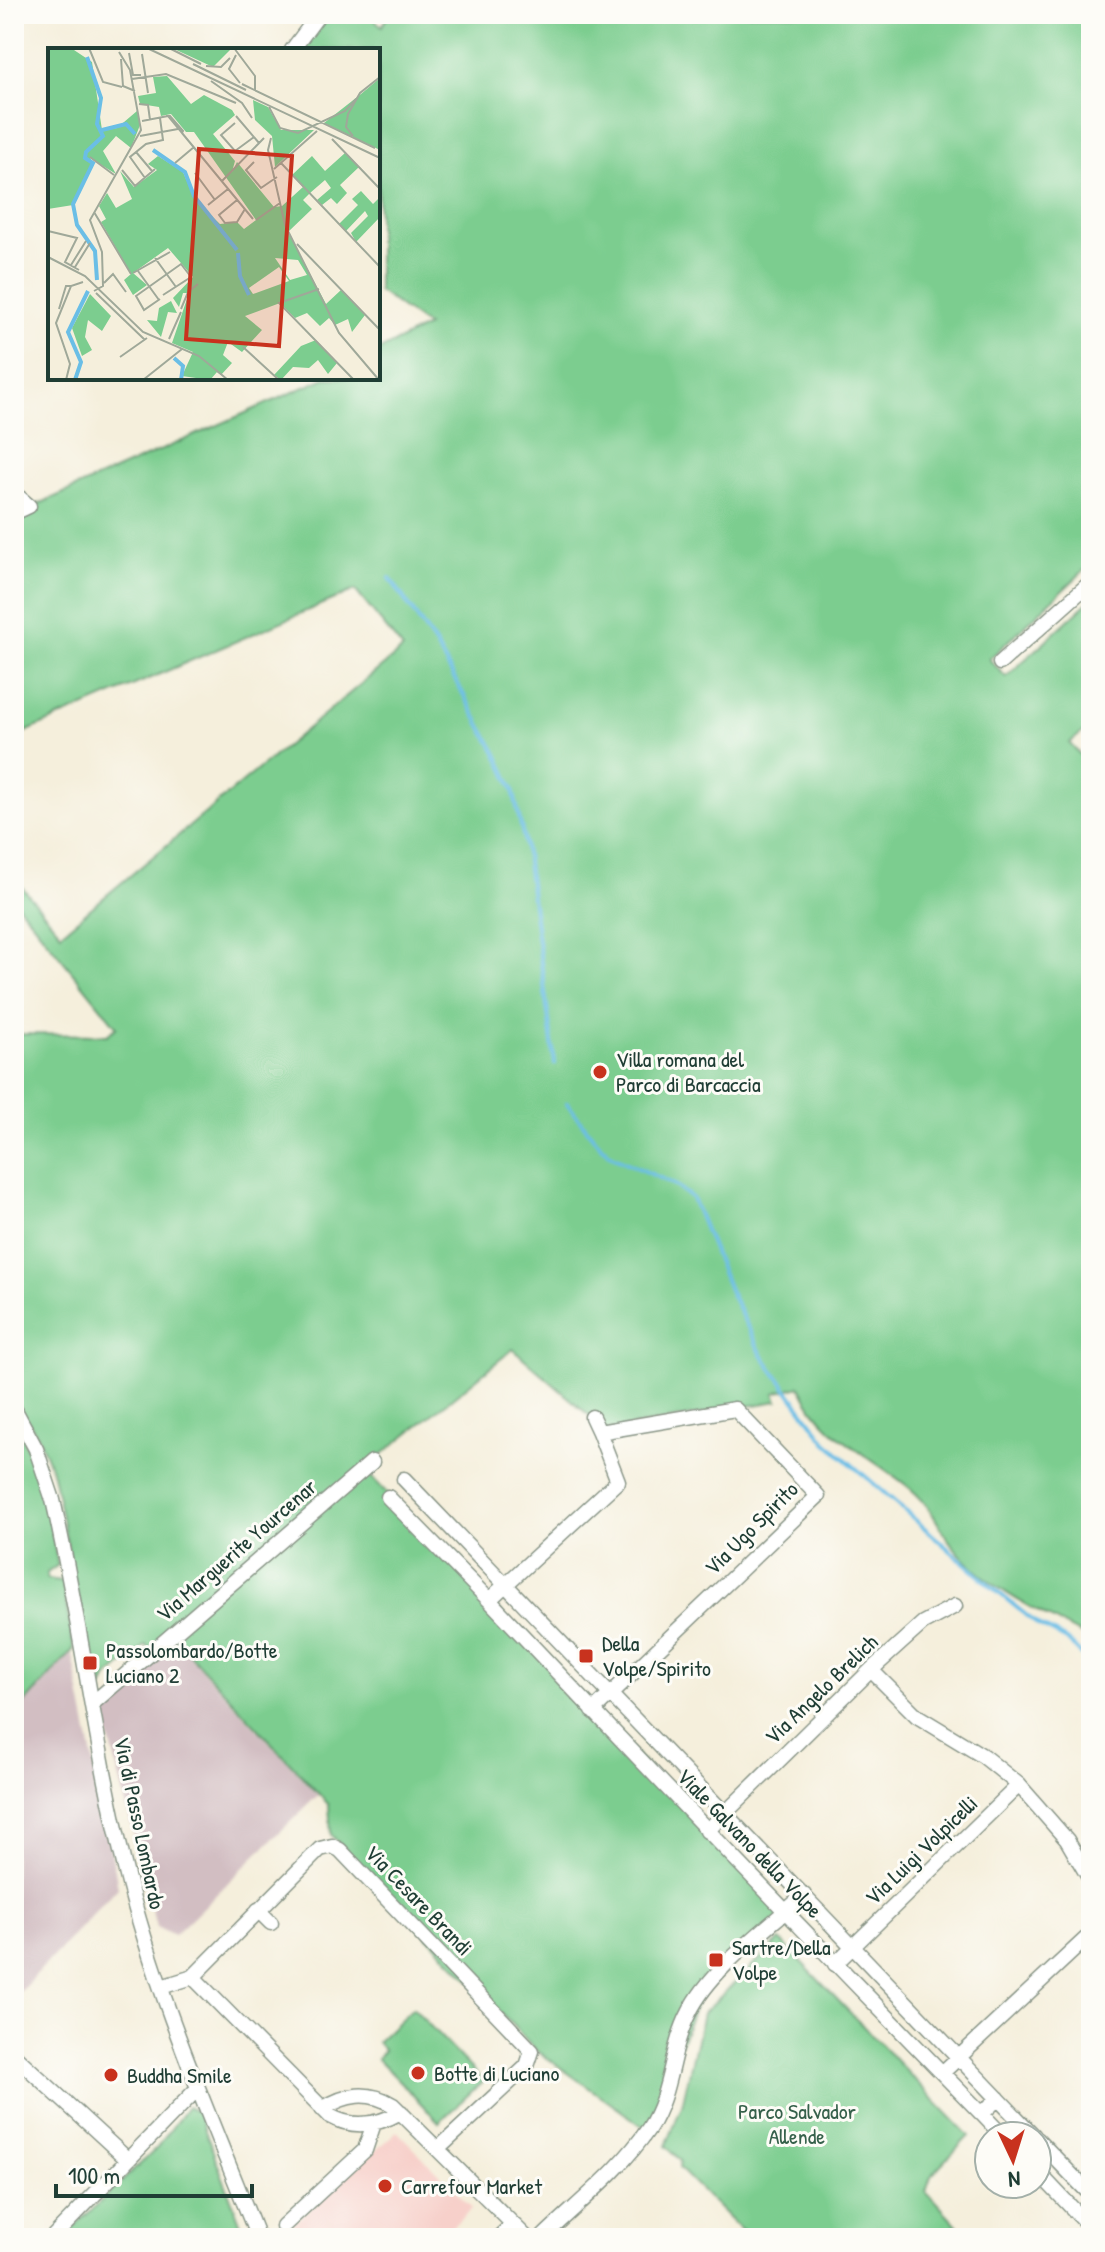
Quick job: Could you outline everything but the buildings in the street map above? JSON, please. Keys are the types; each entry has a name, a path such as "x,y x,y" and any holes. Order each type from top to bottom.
{"street":[{"path":"294,48 319,14"},
{"path":"14,493 29,506 14,513"},
{"path":"1000,663 1091,582"},
{"name":"Via di Passo Lombardo","path":"14,1408 36,1449 53,1500 121,1853 161,1987 258,2238"},
{"name":"Via Ugo Spirito","path":"593,1711 818,1496 735,1409 599,1432"},
{"path":"489,1600 618,1481 592,1417"},
{"name":"Via Marguerite Yourcenar","path":"93,1703 372,1462"},
{"name":"Viale Galvano della Volpe","path":"404,1479 508,1583 1019,2120"},
{"name":"Viale Galvano della Volpe","path":"388,1497 988,2120"},
{"name":"Via Angelo Brelich","path":"707,1831 871,1670 923,1623 955,1606"},
{"path":"871,1670 917,1716 983,1756 1019,1785 1067,1840 1091,1881"},
{"name":"Via Luigi Volpicelli","path":"835,1964 1019,1785"},
{"name":"Via Cesare Brandi","path":"161,1987 193,1977 322,1847 340,1850 529,2048 530,2063 438,2149"},
{"path":"547,2236 648,2130 664,2095 684,2024 699,1995 804,1895"},
{"path":"258,1910 271,1923"},
{"path":"942,2073 1091,1934"},
{"path":"193,1977 322,2109 341,2121 374,2123 401,2112"},
{"path":"14,2055 126,2158"},
{"path":"52,2238 126,2158 198,2088"},
{"path":"322,2109 341,2098 362,2095 382,2099 401,2112 527,2238"},
{"path":"982,2114 998,2098"},
{"path":"283,2226 365,2150 374,2123"},
{"name":"Viale Galvano della Volpe","path":"1053,2155 1091,2195"},
{"path":"1053,2188 1091,2228"},
{"path":"498,2238 513,2224"}],"shaded area":[{"path":"177,1643 318,1795 174,1935 156,1927 103,1711 107,1702"},
{"path":"72,1651 118,1887 14,1998 14,1715"},
{"path":"397,2131 472,2208 440,2238 278,2238"}],"green space":[{"path":"319,14 368,14 382,26 389,14 1091,14 1091,564 989,659 1006,677 1091,599 1091,726 1069,743 1091,766 1091,1640 1018,1600 983,1576 954,1547 915,1493 832,1430 809,1403 800,1386 775,1393 778,1401 599,1432 591,1417 513,1349 364,1469 785,1912 699,1995 648,2130 536,2050 331,1835 329,1805 168,1631 150,1649 146,1645 106,1679 102,1688 96,1687 53,1474 38,1436 14,1401 14,1034 107,1035 117,1027 14,900 14,878 61,933 403,649 355,590 14,737 14,515 320,380 380,380 380,350 427,326 380,292 380,48 294,48"},
{"path":"14,1422 42,1491 58,1565 47,1573 47,1579 62,1581 74,1649 14,1715"},
{"name":"Parco Salvador Allende","path":"780,1940 969,2136 931,2176 926,2191 969,2238 749,2238 679,2168 680,2160 666,2146 682,2105 703,2013"},
{"path":"413,2008 483,2081 439,2122 377,2058 384,2051 377,2042"},
{"path":"187,2107 198,2112 246,2238 62,2238 157,2148"}],"waterway":[{"path":"390,578 435,644 497,754 513,789 524,840 555,1064"},
{"path":"567,1103 596,1141 612,1156 673,1184 692,1198 730,1292 762,1355 826,1442 999,1593 1038,1625 1067,1640 1091,1665"}],"place":[{"name":"Villa romana del Parco di Barcaccia","path":"600,1072"},
{"name":"Della Volpe/Spirito","path":"586,1656"},
{"name":"Passolombardo/Botte Luciano 2","path":"90,1663"},
{"name":"Sartre/Della Volpe","path":"716,1960"},
{"name":"Botte di Luciano","path":"418,2073"},
{"name":"Buddha Smile","path":"111,2075"},
{"name":"Carrefour Market","path":"385,2186"}]}
